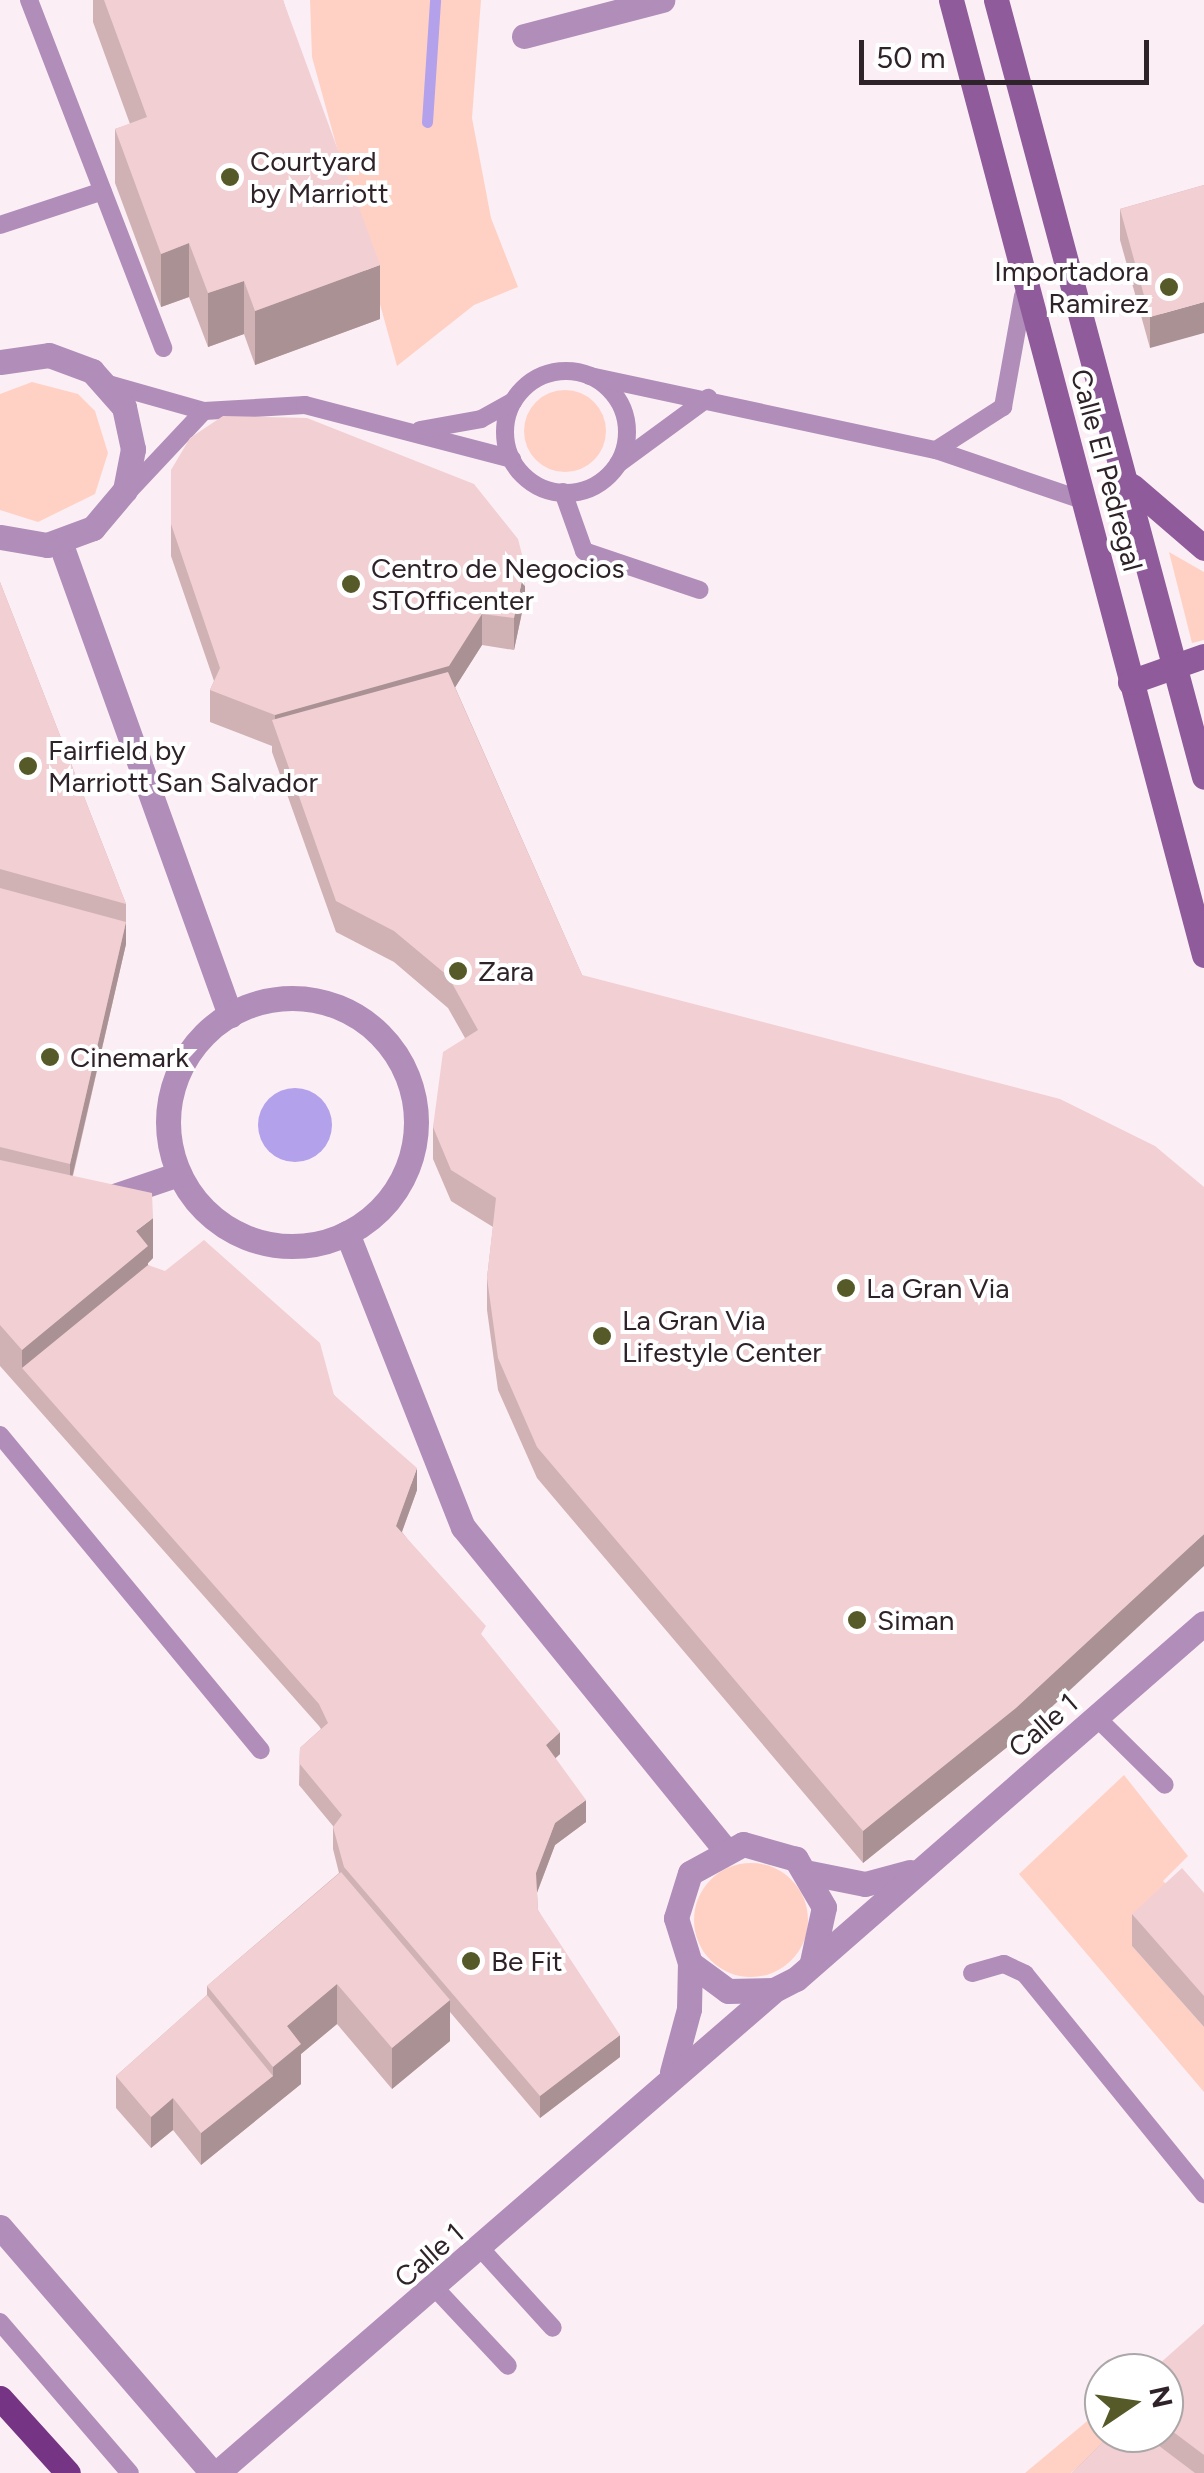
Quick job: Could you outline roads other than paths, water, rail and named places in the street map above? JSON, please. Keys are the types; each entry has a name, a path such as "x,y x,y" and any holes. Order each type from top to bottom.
{"main road":[{"name":"Calle El Pedregal","path":"950,0 1204,955"},
{"name":"Calle El Pedregal","path":"996,0 1132,486 1204,777"},
{"path":"1132,486 1204,548"},
{"path":"1130,682 1204,656"},
{"path":"0,2398 68,2473"}],"street":[{"path":"524,36 662,0"},
{"path":"0,537 60,542 93,528 118,502 133,441 108,384 62,357 1,359"},
{"path":"60,542 230,1014"},
{"path":"279,999 320,1002 359,1018 401,1063 414,1102 409,1164 388,1201 348,1234 304,1247 248,1238 214,1219 179,1174 169,1137 175,1080 193,1047 230,1014 279,999"},
{"path":"76,1208 179,1174"},
{"path":"348,1234 463,1527 724,1848 680,1894 679,1942 690,1963 728,1990 774,1990"},
{"name":"Calle 1","path":"215,2473 482,2250 672,2072 812,1962 1204,1623"},
{"name":"Calle 1","path":"724,1848 762,1844 810,1873 865,1884 920,1870"},
{"path":"810,1873 825,1926 812,1962"},
{"path":"672,2072 690,2009 690,1963"},
{"path":"0,2226 215,2473"}],"lane":[{"path":"29,0 163,348"},
{"path":"0,225 103,191"},
{"path":"936,450 989,423 1008,396 1024,275"},
{"path":"418,431 481,419 554,372 708,398 936,450 1084,501"},
{"path":"590,376 624,412 618,464"},
{"path":"108,384 204,411 286,403 418,431 512,458"},
{"path":"514,400 506,430 512,458 535,484 563,492 596,484 708,398"},
{"path":"118,502 204,411"},
{"path":"563,492 584,551 700,590"},
{"path":"0,1435 261,1750"},
{"path":"1098,1718 1165,1785"},
{"path":"972,1974 1004,1964 1025,1974 1204,2194"},
{"path":"482,2250 553,2328"},
{"path":"436,2288 508,2366"},
{"path":"0,2322 130,2473"}],"waterway":[{"path":"427,122 435,0"}],"place":[{"name":"Courtyard by Marriott","path":"230,177"},
{"name":"Importadora Ramirez","path":"1169,287"},
{"name":"Centro de Negocios STOfficenter","path":"351,584"},
{"name":"Fairfield by Marriott San Salvador","path":"28,766"},
{"name":"Zara","path":"458,971"},
{"name":"Cinemark","path":"50,1057"},
{"name":"La Gran Via","path":"846,1288"},
{"name":"La Gran Via Lifestyle Center","path":"602,1336"},
{"name":"Siman","path":"857,1620"},
{"name":"Be Fit","path":"471,1961"}]}
